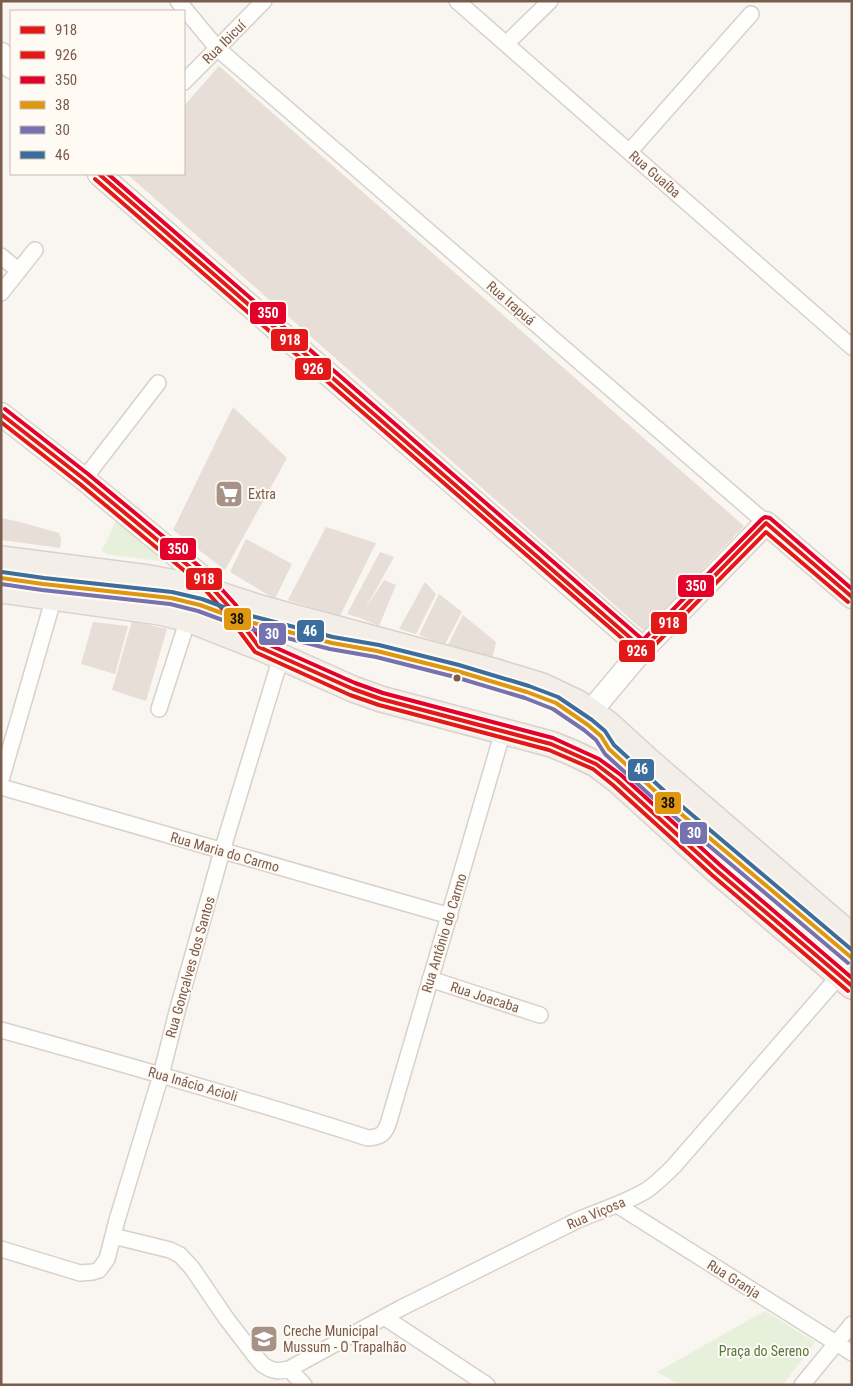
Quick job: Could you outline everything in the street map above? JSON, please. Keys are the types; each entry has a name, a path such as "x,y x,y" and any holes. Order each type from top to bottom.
{"main road":[{"path":"1,54 10,65"},
{"path":"100,175 643,649"},
{"path":"1,414 84,478 191,567 270,652"},
{"name":"Rua Irapuá","path":"766,523 852,597"},
{"path":"592,711 643,649 766,523"},
{"path":"1,559 149,578 196,587 269,611 542,686 578,703 607,723 852,937"},
{"path":"1,590 160,612 188,619 381,699 551,744 573,753 596,764 610,774 716,870 845,981"}],"street":[{"name":"Rua Irapuá","path":"178,1 218,49 766,523"},
{"name":"Rua Ibicuí","path":"185,81 264,1"},
{"name":"Rua Guaíba","path":"457,1 852,347"},
{"path":"506,44 550,1"},
{"path":"630,152 751,14"},
{"path":"1,293 35,250"},
{"path":"1,256 19,271"},
{"path":"84,478 158,383"},
{"path":"1,780 54,597"},
{"path":"159,709 188,619"},
{"name":"Rua Gonçalves dos Santos","path":"1,1249 80,1273 99,1270 107,1259 161,1075 222,851 270,652"},
{"name":"Rua Antônio do Carmo","path":"382,1134 387,1128 503,731"},
{"name":"Rua Maria do Carmo","path":"1,787 450,916"},
{"name":"Rua Joacaba","path":"430,979 540,1015"},
{"name":"Rua Viçosa","path":"290,1369 384,1317 578,1220 617,1205 647,1190 674,1166 845,981"},
{"name":"Rua Inácio Acioli","path":"1,1030 282,1110 368,1138 377,1138 382,1134"},
{"name":"Rua Granja","path":"617,1205 852,1353"},
{"path":"113,1236 170,1250 180,1255 192,1268 226,1318 263,1365 278,1371 290,1369 304,1385"},
{"path":"384,1317 487,1385"},
{"path":"802,1385 852,1324"}],"green space":[{"path":"117,518 169,555 165,562 107,554 101,550 107,542"},
{"name":"Praça do Sereno","path":"765,1311 815,1342 783,1385 681,1385 657,1372"}],"building":[{"path":"219,66 744,526 644,631 128,175 185,175 185,105"},
{"name":"Extra","path":"233,407 287,458 225,570 173,530"},
{"path":"1,518 59,533 61,539 60,548 1,540"},
{"path":"326,527 376,543 340,616 288,600"},
{"path":"246,539 292,564 275,599 230,572"},
{"path":"380,552 394,557 364,611 384,580 396,585 379,626 347,614"},
{"path":"425,582 436,594 416,634 399,629"},
{"path":"439,594 462,612 445,644 419,635"},
{"path":"463,615 496,642 492,659 448,645"},
{"path":"132,621 167,629 146,701 112,690"},
{"path":"93,622 128,626 115,674 81,664"}],"transit line":[{"name":"918","path":"100,175 643,649 766,523 852,597"},
{"name":"350","path":"109,175 643,640 765,517 770,518 852,589"},
{"name":"926","path":"95,179 640,654 644,655 647,653 766,532 848,602"},
{"name":"350","path":"5,409 88,474 206,572 235,604 263,642 355,683 383,693 553,738 599,759 621,775 720,865 852,978"},
{"name":"918","path":"1,414 84,479 202,577 230,608 259,647 353,689 381,699 551,744 596,764 617,780 716,870 852,986"},
{"name":"926","path":"1,422 80,484 198,582 225,612 255,652 350,695 379,705 549,750 593,769 712,875 848,991"},
{"name":"46","path":"2,572 172,592 202,599 240,613 333,637 379,645 459,665 529,686 558,697 605,731 614,745 671,797 852,950"},
{"name":"38","path":"1,578 171,598 200,605 238,619 332,643 377,651 457,671 527,692 556,703 601,736 609,749 667,802 852,958"},
{"name":"30","path":"1,584 170,604 198,611 236,625 330,649 376,657 455,677 525,698 553,709 596,740 605,754 663,807 848,963"}],"place":[{"name":"Extra","path":"229,494"},
{"name":"Creche Municipal Mussum - O Trapalhão","path":"264,1339"}]}
